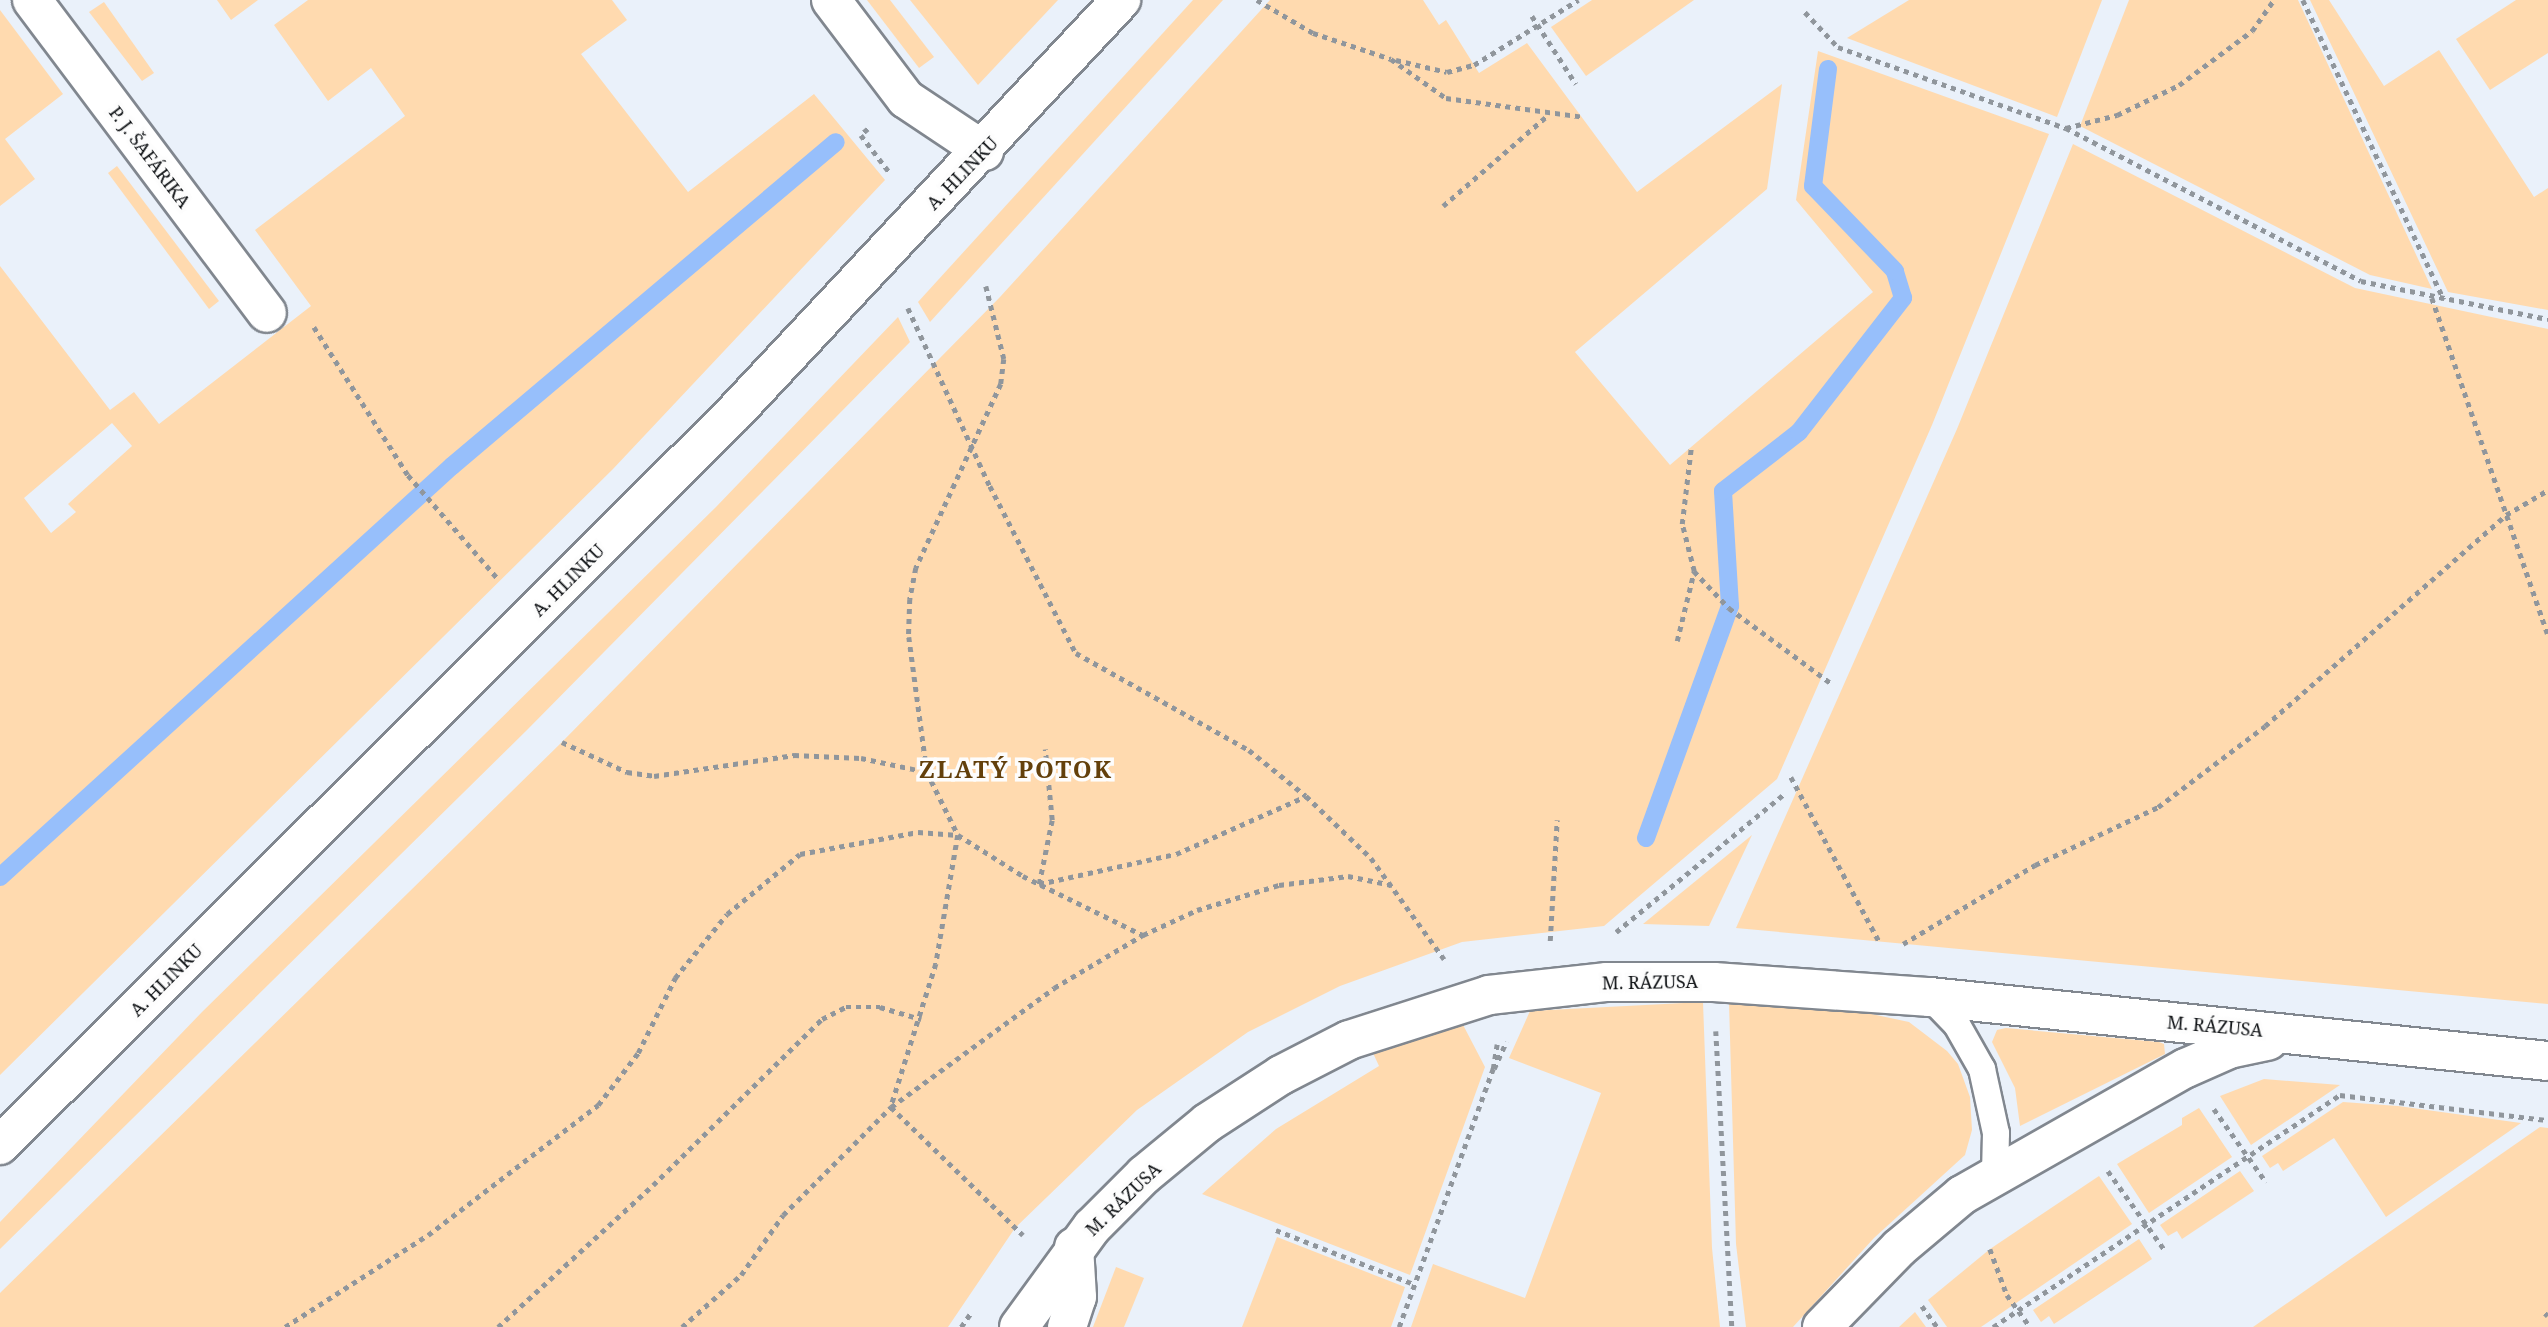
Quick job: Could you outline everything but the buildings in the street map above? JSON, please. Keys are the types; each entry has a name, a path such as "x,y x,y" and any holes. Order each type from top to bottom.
{"street":[{"name":"P. J. ŠAFÁRIKA","path":"32,0 267,313"},
{"path":"831,0 906,99 984,151"},
{"name":"A. HLINKU","path":"0,1145 736,412 984,151 1121,0"},
{"name":"M. RÁZUSA","path":"1019,1327 1074,1247 1144,1175 1246,1096 1349,1040 1430,1012 1529,989 1639,981 1930,997 2548,1061"},
{"name":"M. RÁZUSA","path":"1822,1327 1899,1248 1962,1195 2186,1068 2229,1049 2304,1034"},
{"name":"M. RÁZUSA","path":"1067,1327 1077,1297 1074,1247"}],"lane":[{"path":"1930,997 1957,1025 1982,1069 1996,1133 1995,1175"}],"path":[{"path":"1257,0 1313,33 1391,59 1447,72 1474,65 1578,0"},
{"path":"2066,128 2117,115 2179,85 2252,31 2274,0"},
{"path":"2303,0 2444,300"},
{"path":"1805,12 1838,47 2066,128 2361,281 2432,298 2548,319"},
{"path":"1532,16 1576,84"},
{"path":"1391,59 1446,98 1547,116 1584,117"},
{"path":"1443,206 1547,116"},
{"path":"877,122 861,135 896,183"},
{"path":"891,1107 921,1019 952,885 958,835 927,772 909,637 911,599 916,568 1001,384 1004,359 986,286"},
{"path":"267,313 290,296 320,334 408,474 531,618"},
{"path":"2432,298 2548,634"},
{"path":"908,308 971,444 1076,653 1249,751 1306,796 1371,858 1393,885 1444,960"},
{"path":"1677,641 1694,571 1682,524 1691,448"},
{"path":"1898,948 2035,865 2158,807 2264,726 2506,514 2548,490"},
{"path":"1694,571 1729,608 1832,684"},
{"path":"562,742 627,772 654,776 794,755 861,758 927,772"},
{"path":"1039,884 1052,820 1045,749"},
{"path":"1791,777 1886,954"},
{"path":"1615,934 1783,795"},
{"path":"1039,884 1176,854 1306,796"},
{"path":"1550,942 1557,820"},
{"path":"285,1327 428,1234 598,1105 638,1053 684,967 727,914 800,854 918,832 958,835 1039,884 1143,935"},
{"path":"682,1327 741,1275 783,1215 891,1107 1054,988 1143,935 1197,910 1279,885 1348,876 1393,885"},
{"path":"498,1327 653,1185 822,1019 846,1007 868,1007 921,1019"},
{"path":"1715,1017 1724,1247 1732,1327"},
{"path":"1399,1327 1493,1059"},
{"path":"1993,1327 2340,1095 2548,1121"},
{"path":"891,1107 1023,1235"},
{"path":"2248,1157 2266,1182"},
{"path":"2108,1171 2164,1249"},
{"path":"1276,1230 1414,1284"},
{"path":"1990,1249 2007,1295 2030,1327"},
{"path":"1922,1306 1937,1327"}],"shaded area":[{"path":"217,0 258,0 231,20"},
{"path":"308,0 612,0 627,20 581,54 688,192 814,94 885,180 613,469 0,1075 0,266 110,410 134,392 159,424 311,306 255,230 405,116 371,68 328,101 274,25","holes":["112,423 132,446 68,504 76,512 51,533 24,498"]},
{"path":"867,0 890,0 934,57 919,68"},
{"path":"910,0 1058,0 978,85"},
{"path":"1193,0 1223,0 930,322 918,302"},
{"path":"1270,0 1423,0 1439,25 1446,20 1479,73 1527,43 1637,192 1782,84 1767,189 1575,352 1670,465 1873,292 1796,200 1818,51 2049,134 1932,425 1777,779 1604,926 1462,942 1340,986 1248,1032 1137,1110 1015,1228 948,1327 0,1327 0,1293 562,742 1000,297"},
{"path":"1592,0 1694,0 1586,76 1551,27"},
{"path":"1909,0 2102,0 2057,117 1847,38"},
{"path":"2129,0 2298,0 2432,289 2370,275 2080,126"},
{"path":"2310,0 2329,0 2384,86 2439,50 2534,197 2548,188 2548,310 2448,292"},
{"path":"2516,0 2548,0 2548,53 2490,90 2456,39"},
{"path":"104,2 154,73 142,81 89,12"},
{"path":"0,10 63,94 5,139 35,179 0,206"},
{"path":"2073,144 2355,288 2548,329 2548,1004 1736,928 1957,429"},
{"path":"117,166 219,301 209,309 108,173"},
{"path":"898,317 910,342 528,729 0,1249 0,1222 202,1012 716,507"},
{"path":"1752,835 1709,926 1643,924"},
{"path":"1703,1002 1712,1248 1720,1327 1411,1327 1433,1264 1525,1298 1601,1093 1509,1058 1530,1011"},
{"path":"1729,1003 1848,1009 1909,1022 1947,1051 1958,1064 1970,1097 1972,1130 1965,1155 1874,1238 1793,1327 1746,1327 1736,1244"},
{"path":"1461,1021 1485,1067 1410,1275 1202,1194 1276,1129 1379,1066 1373,1053"},
{"path":"2006,1028 2159,1042 2164,1044 2165,1054 2020,1126 2015,1088 1992,1042 1997,1030"},
{"path":"2264,1079 2340,1085 2251,1145 2220,1096"},
{"path":"2343,1102 2398,1106 2521,1123 2386,1217 2334,1138 2283,1171 2278,1163 2270,1168 2262,1156"},
{"path":"2199,1108 2232,1157 2149,1213 2117,1164 2182,1125 2182,1118"},
{"path":"2540,1127 2548,1128 2548,1327 2253,1327"},
{"path":"2240,1171 2254,1191 2182,1239 2177,1231 2168,1236 2160,1225"},
{"path":"2099,1176 2132,1224 1981,1327 1947,1327 1928,1300 1990,1249"},
{"path":"1277,1237 1405,1287 1391,1327 1242,1327"},
{"path":"2139,1239 2152,1259 2054,1324 2049,1316 2041,1322 2033,1310"},
{"path":"1116,1267 1144,1278 1124,1327 1093,1327"},
{"path":"1915,1312 1926,1327 1899,1327"}],"waterway":[{"path":"1646,838 1730,606 1723,491 1799,432 1903,298 1895,271 1813,186 1828,69"},
{"path":"0,877 452,466 836,142"}],"district":[{"name":"ZLATÝ POTOK","path":"1016,769"}]}
